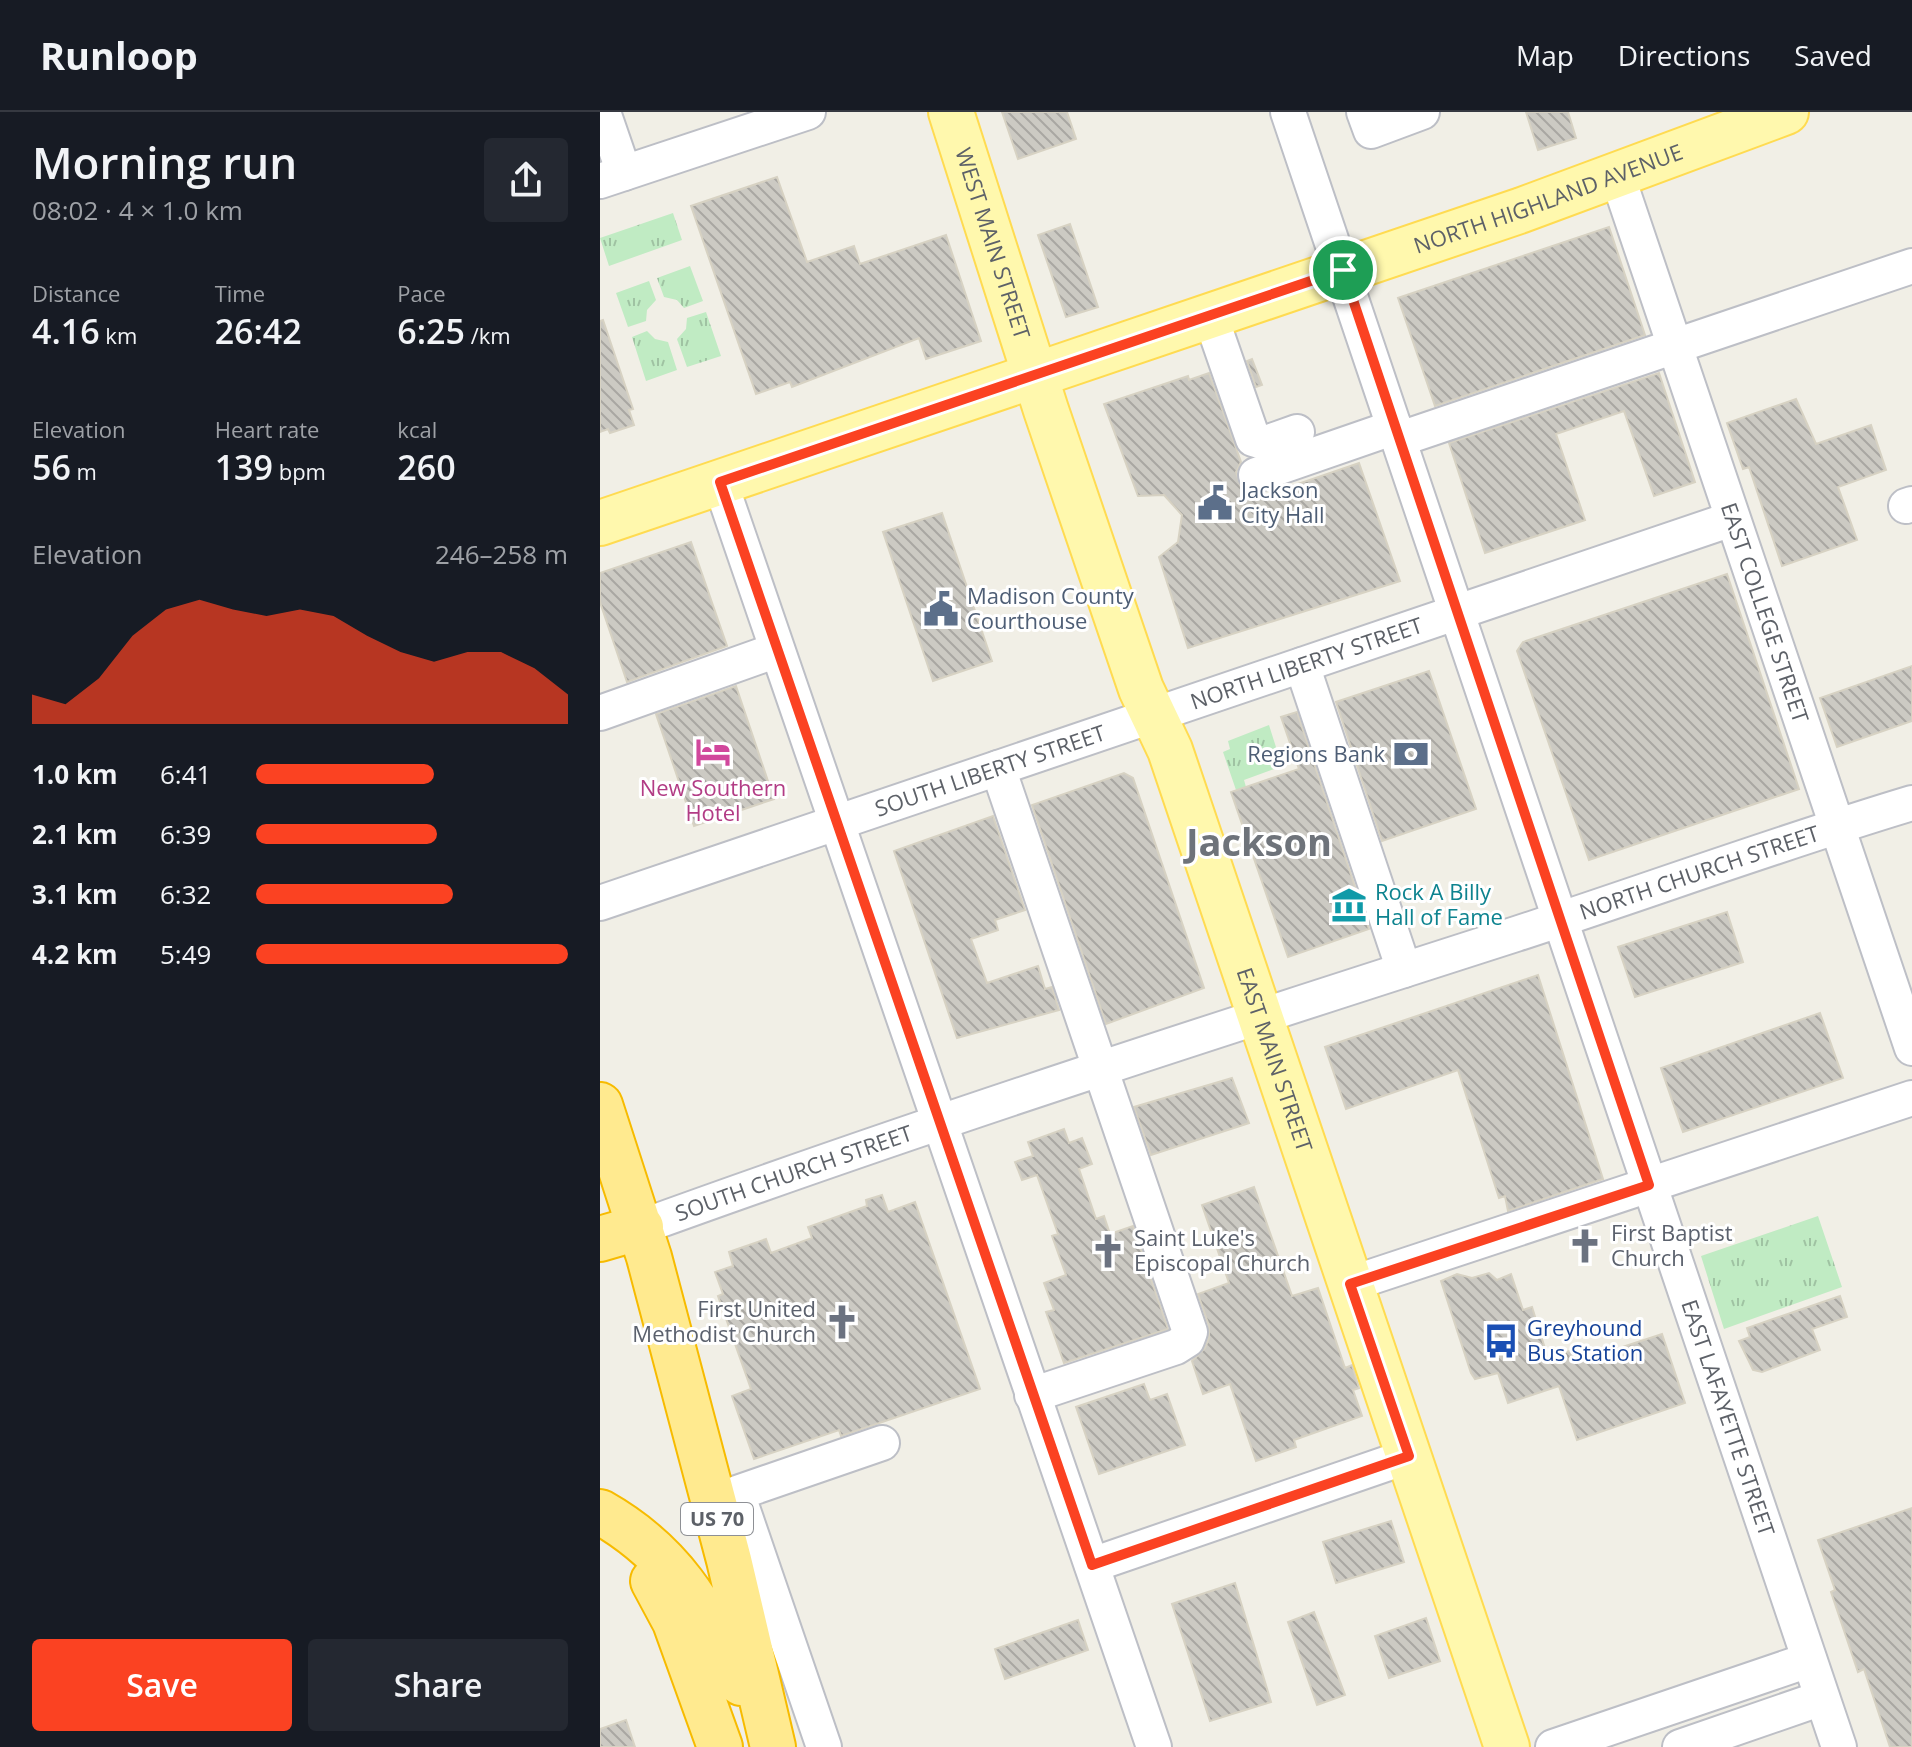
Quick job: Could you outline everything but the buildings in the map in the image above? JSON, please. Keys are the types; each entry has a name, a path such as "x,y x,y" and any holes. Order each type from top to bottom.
{"highway":[{"path":"600,1105 620,1233"},
{"name":"US 70","path":"620,1233 660,1297 729,1560 772,1744"},
{"path":"660,1297 737,1493"},
{"path":"604,1520 675,1622 720,1747"},
{"name":"US 70","path":"604,1520 655,1550 686,1583 772,1744"}],"main road":[{"name":"WEST MAIN STREET","path":"951,112 1037,375"},
{"name":"NORTH HIGHLAND AVENUE","path":"600,523 1343,270 1617,175 1786,112"},
{"name":"EAST MAIN STREET","path":"1037,375 1046,410 1141,689 1170,750 1507,1747"}],"street":[{"path":"603,112 612,177 786,115"},
{"name":"EAST LAFAYETTE STREET","path":"1288,112 1839,1747"},
{"path":"1364,112 1371,131 1422,112"},
{"name":"EAST COLLEGE STREET","path":"1617,175 1912,1048"},
{"path":"1256,475 1673,346 1912,266"},
{"path":"1210,315 1253,439 1266,443 1297,432"},
{"path":"720,482 1154,1747"},
{"name":"NORTH LIBERTY STREET","path":"1153,714 1732,519"},
{"path":"600,713 777,650"},
{"path":"1302,665 1404,970"},
{"name":"SOUTH LIBERTY STREET","path":"600,903 1153,714"},
{"path":"998,768 1190,1332 1179,1356 1036,1404"},
{"name":"NORTH CHURCH STREET","path":"1260,1017 1912,803"},
{"name":"SOUTH CHURCH STREET","path":"620,1233 1260,1017"},
{"path":"1350,1284 1912,1098"},
{"path":"824,1747 737,1493 882,1443"},
{"path":"1092,1565 1409,1456"},
{"path":"1553,1747 1809,1660"},
{"path":"1680,1747 1822,1698"}],"green space":[{"path":"673,213 682,240 609,266 600,238"},
{"path":"690,266 703,301 684,308 677,300 664,297 657,278"},
{"path":"649,281 656,300 647,310 646,321 628,327 616,293"},
{"path":"706,312 721,356 687,367 677,339 686,329 687,318"},
{"path":"647,331 655,339 668,342 677,370 646,381 632,337"},
{"path":"1269,725 1282,766 1244,780 1246,787 1236,790 1223,752 1230,749 1228,741"},
{"path":"1818,1216 1842,1287 1724,1329 1701,1256"}],"place":[{"name":"Jackson City Hall","path":"1215,503"},
{"name":"Madison County Courthouse","path":"941,609"},
{"name":"New Southern Hotel","path":"713,752"},
{"name":"Regions Bank","path":"1411,754"},
{"name":"Rock A Billy Hall of Fame","path":"1349,905"},
{"name":"First Baptist Church","path":"1585,1246"},
{"name":"Saint Luke's Episcopal Church","path":"1108,1251"},
{"name":"First United Methodist Church","path":"842,1322"},
{"name":"Greyhound Bus Station","path":"1501,1341"}],"district":[{"name":"Jackson","path":"1259,843"}],"route":[{"path":"1343,270 1649,1185 1350,1284 1409,1456 1092,1565 720,482 1343,270"}]}
